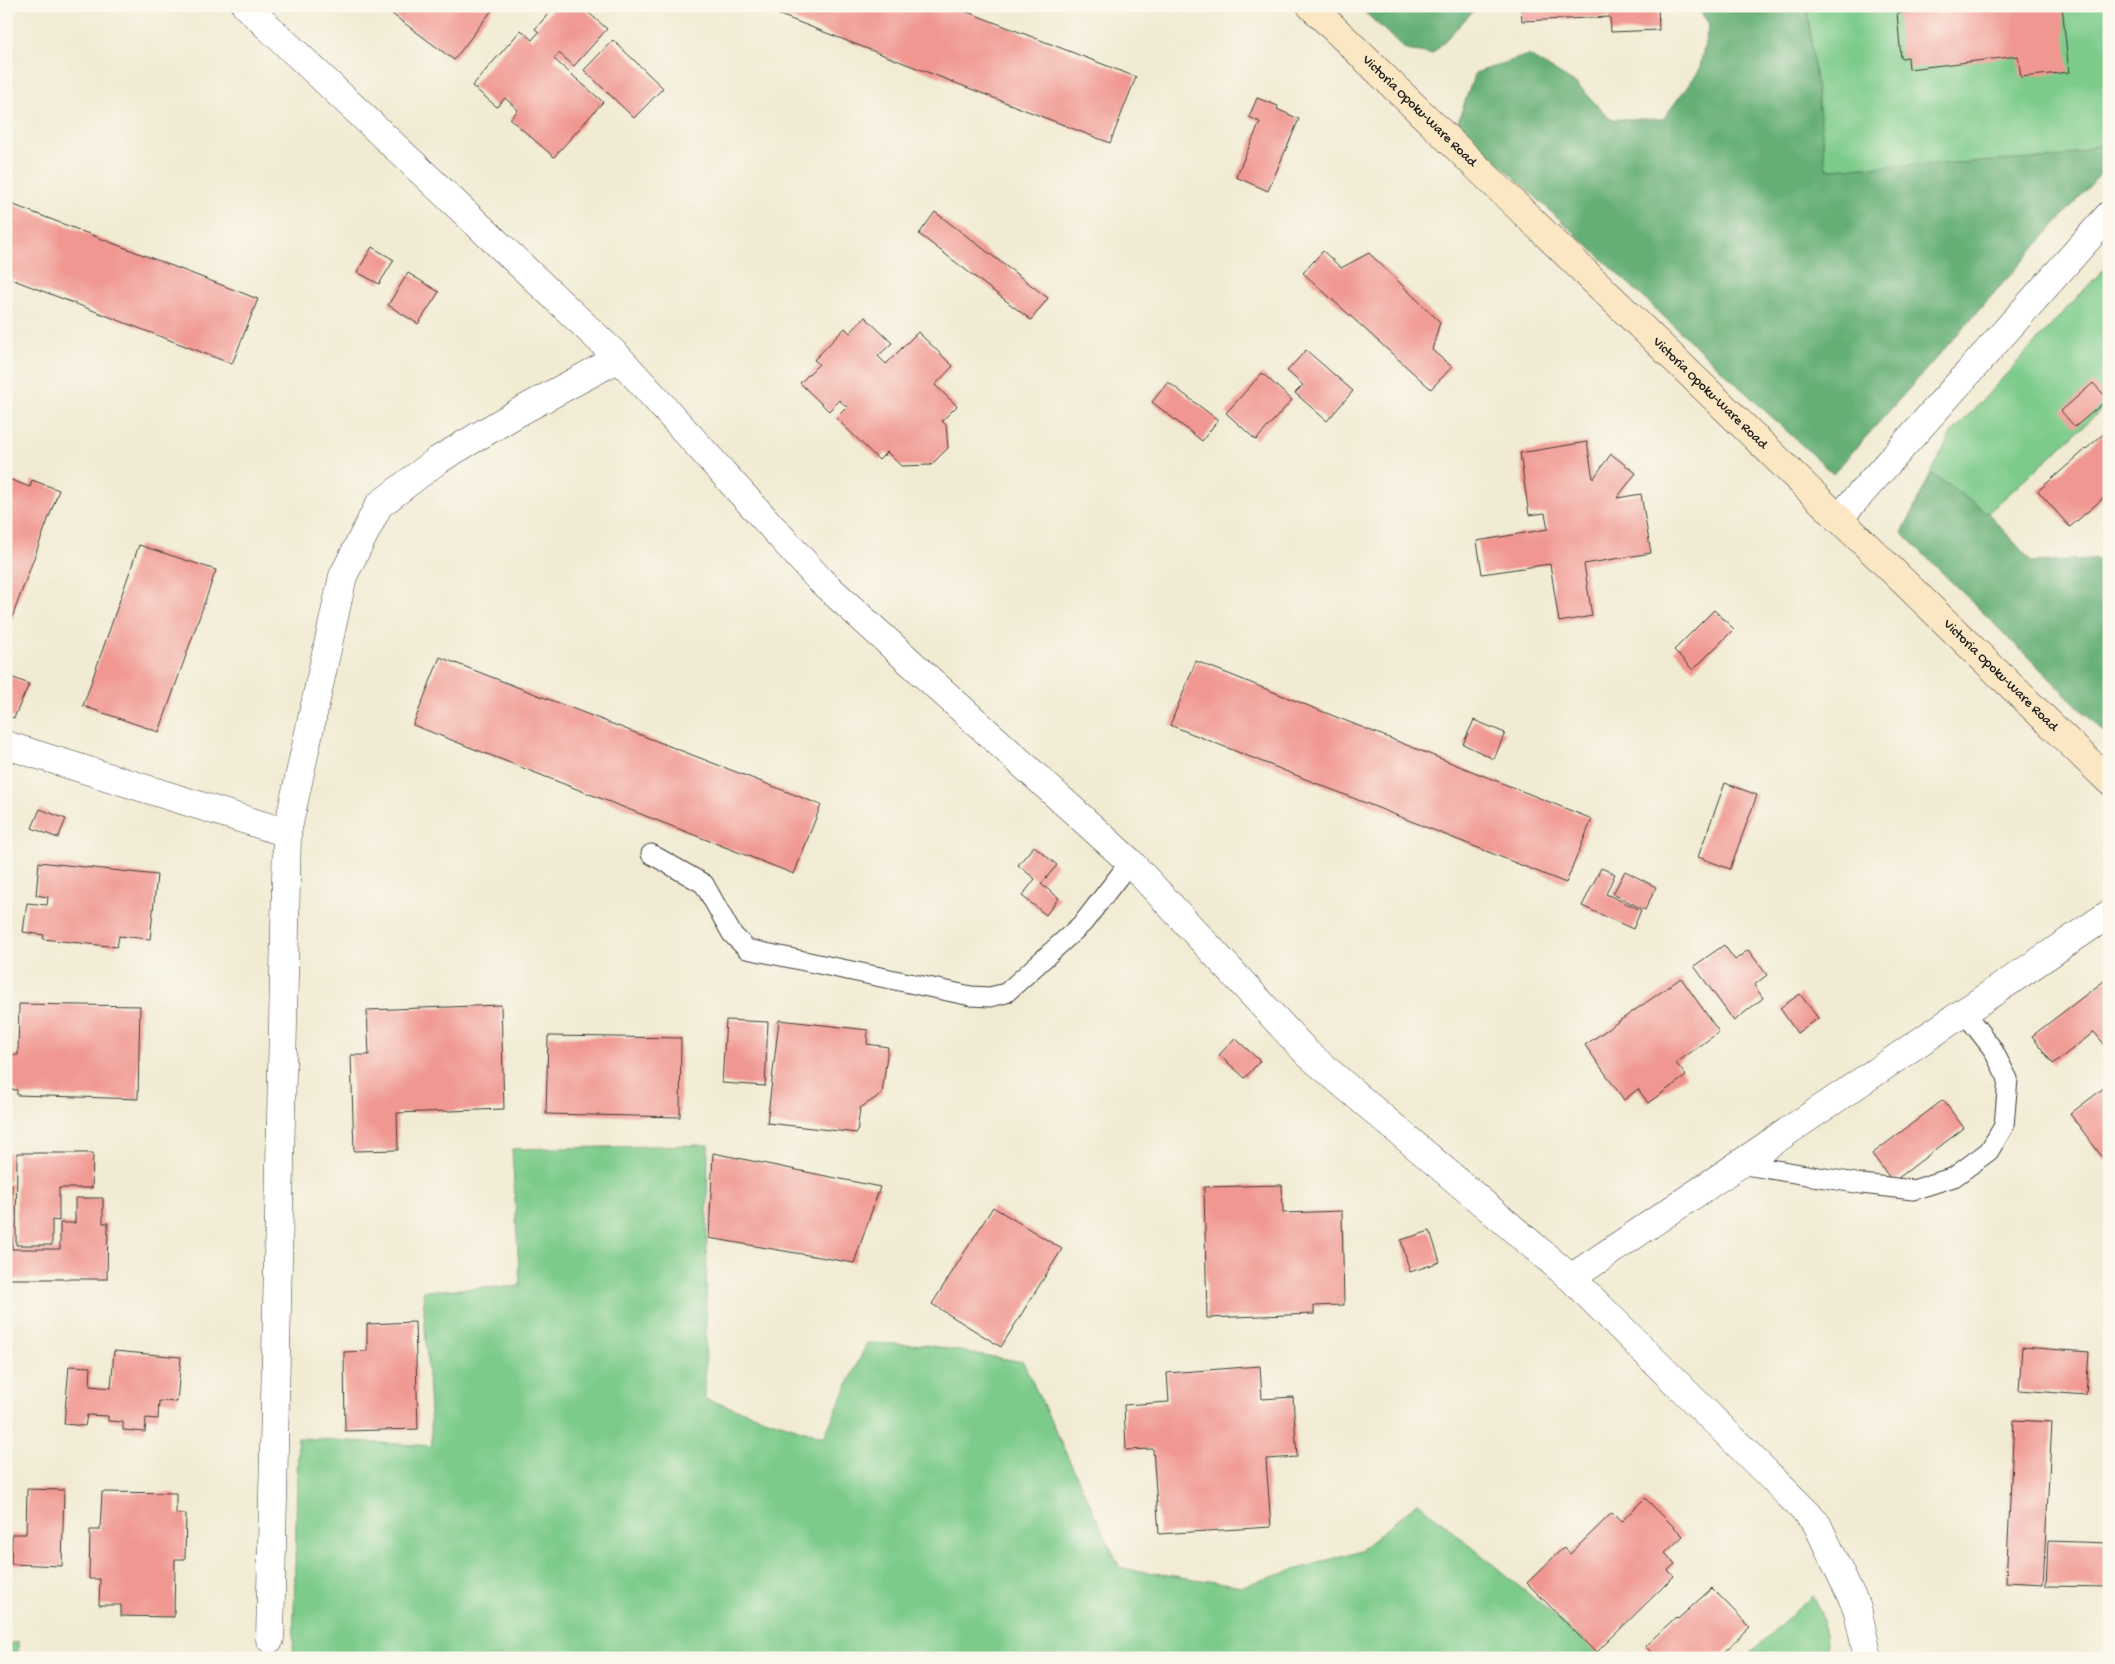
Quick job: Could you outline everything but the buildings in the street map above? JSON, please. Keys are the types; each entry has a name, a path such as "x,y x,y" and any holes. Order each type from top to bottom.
{"main road":[{"name":"Victoria Opoku-Ware Road","path":"1311,6 2109,781"}],"street":[{"path":"246,6 619,358 820,580 1130,862 1308,1054 1571,1278 1715,1419 1816,1522 1857,1608 1868,1658"},
{"path":"1838,519 2109,215"},
{"path":"270,1639 287,833 343,576 379,505 438,460 519,412 619,358"},
{"path":"6,746 287,833"},
{"path":"1571,1278 2109,914"}],"lane":[{"path":"650,854 704,884 732,934 747,949 971,996 990,997 1006,993 1083,923 1130,862"},
{"path":"1739,1164 1912,1190 1954,1177 1989,1151 2004,1126 2008,1079 1992,1048 1964,1012"}],"green space":[{"path":"1358,6 1478,6 1432,54 1406,50"},
{"path":"1696,6 1807,6 1826,169 2058,158 2109,142 2109,162 2102,172 1833,474 1457,124 1475,73 1528,55 1578,85 1610,119 1663,119 1699,71 1709,24"},
{"path":"1807,6 2109,6 2109,142 2058,158 1826,169"},
{"path":"2109,263 2109,403 1988,513 1931,473 1951,434"},
{"path":"1931,473 1988,513 2032,562 2109,558 2109,737 1902,533"},
{"path":"708,1145 705,1399 824,1437 867,1343 925,1345 1023,1362 1120,1568 1242,1586 1361,1550 1418,1502 1605,1658 293,1658 298,1438 432,1446 423,1291 520,1286 512,1149"},
{"path":"1812,1596 1824,1620 1827,1658 1744,1658"},
{"path":"18,1642 18,1658 6,1658 6,1644"}]}
